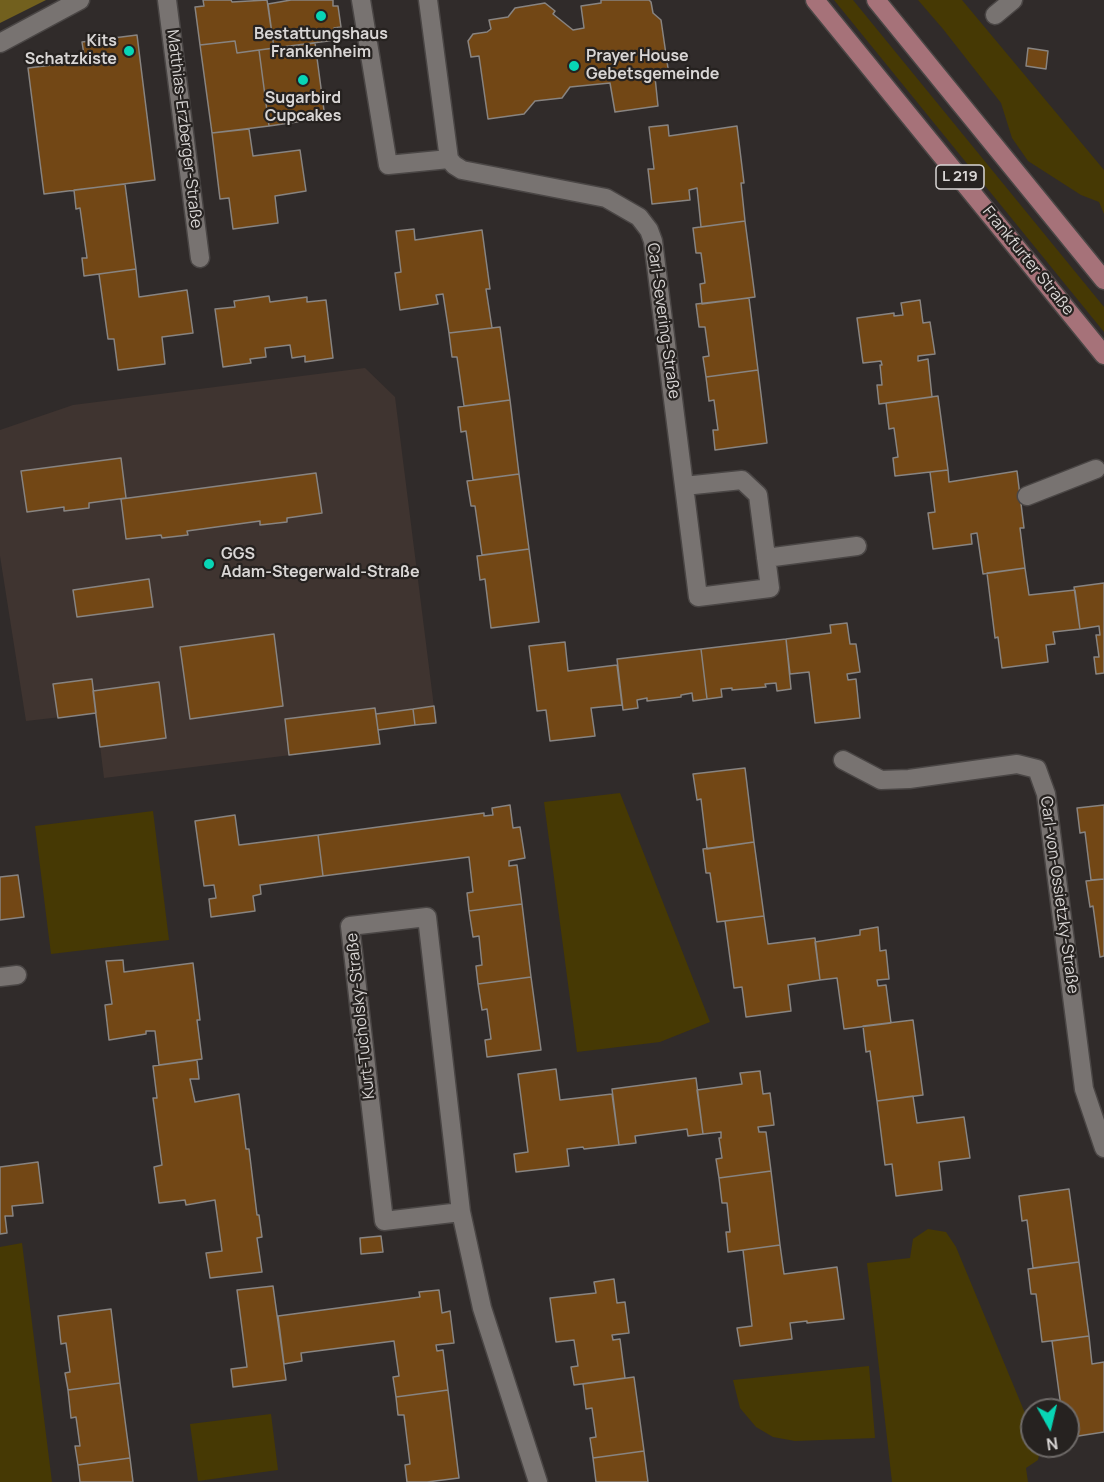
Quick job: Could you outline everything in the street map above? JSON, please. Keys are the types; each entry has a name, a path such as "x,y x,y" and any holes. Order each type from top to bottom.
{"main road":[{"name":"Frankfurter Straße","path":"815,0 1104,355"},
{"name":"L 219","path":"876,0 1104,280"}],"street":[{"path":"0,44 80,0"},
{"name":"Matthias-Erzberger-Straße","path":"167,0 200,258"},
{"path":"361,0 388,165 449,159 428,0"},
{"path":"995,15 1013,0"},
{"name":"Carl-Severing-Straße","path":"449,159 462,170 606,198 639,217 649,230 653,241 698,597 770,588 758,495 742,480 684,486"},
{"path":"1027,496 1096,469"},
{"path":"766,558 857,546"},
{"name":"Carl-von-Ossietzky-Straße","path":"843,760 881,780 909,779 1017,764 1037,769 1046,794 1084,1089 1104,1148"},
{"name":"Kurt-Tucholsky-Straße","path":"461,1212 384,1221 350,926 427,917 461,1212 482,1308 538,1482"}],"shaded area":[{"path":"0,0 46,0 0,23"},
{"path":"834,0 853,0 1104,307 1104,332"},
{"path":"918,0 962,0 1104,170 1104,214 1099,202 1081,195 1028,161 1012,138 1001,103"},
{"name":"GGS Adam-Stegerwald-Straße","path":"365,368 395,397 436,723 378,730 380,744 104,778 96,713 26,721 0,556 0,430 73,405"},
{"path":"620,793 710,1022 660,1042 577,1052 544,802"},
{"path":"153,811 169,940 51,954 35,826"},
{"path":"928,1229 946,1232 956,1247 1020,1401 1020,1458 1038,1458 1026,1468 1028,1482 892,1482 867,1263 910,1258 913,1239"},
{"path":"22,1243 52,1482 0,1482 0,1247"},
{"path":"869,1366 875,1438 795,1441 773,1437 756,1427 740,1408 733,1380"},
{"path":"271,1414 278,1470 198,1481 190,1424"}],"building":[{"path":"203,0 231,0 232,2 267,0 274,48 237,53 235,41 200,45 195,7 204,6"},
{"path":"291,0 333,0 333,6 338,6 341,27 334,28 336,40 274,48 268,4"},
{"name":"Prayer House Gebetsgemeinde","path":"601,0 649,0 653,13 661,20 669,75 655,77 658,106 615,112 610,83 570,87 562,98 535,101 524,114 488,119 479,56 471,57 468,41 473,34 487,32 491,29 489,20 508,17 515,8 545,3 555,11 553,14 573,30 584,28 581,6 601,3"},
{"path":"137,35 155,180 44,194 28,68 85,61 82,42"},
{"path":"235,41 237,53 259,50 269,126 212,133 200,45"},
{"path":"315,43 325,118 269,126 259,50"},
{"path":"1028,48 1048,51 1046,69 1026,66"},
{"path":"668,125 669,136 737,126 744,183 741,183 745,221 701,227 697,188 689,190 690,200 652,204 648,169 654,169 649,127"},
{"path":"249,129 253,156 300,150 306,191 275,196 278,223 233,229 229,198 220,199 212,133"},
{"path":"125,184 136,269 84,276 82,258 87,258 80,208 76,209 74,190"},
{"path":"745,221 755,297 702,304 700,284 705,283 701,253 696,253 693,228"},
{"path":"414,229 415,240 482,230 490,289 486,289 492,328 449,333 443,294 436,295 438,304 400,310 395,273 401,272 396,231"},
{"path":"136,269 139,297 187,290 193,333 162,337 165,364 118,370 114,339 108,339 99,274"},
{"path":"269,296 270,302 307,297 307,302 326,300 333,358 305,362 305,356 292,358 290,345 265,348 266,357 250,359 251,363 223,367 215,309 235,307 234,301"},
{"path":"749,298 758,370 706,377 703,357 709,356 705,327 699,327 696,304"},
{"path":"920,300 923,323 930,322 935,354 918,356 918,361 928,359 932,397 879,404 877,385 882,385 881,361 863,363 857,318 894,313 894,316 903,315 901,303"},
{"path":"500,327 510,400 464,406 457,357 452,357 449,333"},
{"path":"758,370 767,443 715,450 713,430 718,430 714,400 709,401 706,377"},
{"path":"938,396 948,470 895,476 893,458 898,457 894,428 889,429 886,403"},
{"path":"510,400 519,474 473,480 466,431 461,432 458,407"},
{"path":"121,458 126,498 89,503 89,508 64,511 64,507 27,512 21,471"},
{"path":"948,470 949,482 1017,471 1024,528 1020,528 1025,568 983,574 977,533 971,534 972,544 933,549 928,513 935,512 930,472"},
{"path":"316,473 322,513 287,518 287,522 260,525 260,521 187,531 188,535 126,539 121,499"},
{"path":"519,474 529,549 482,555 475,506 471,506 467,481"},
{"path":"529,549 539,622 491,628 485,579 480,580 477,556"},
{"path":"1025,568 1029,595 1075,590 1080,629 1053,632 1055,644 1046,645 1048,662 1002,668 998,637 995,638 987,573"},
{"path":"149,579 153,607 77,617 73,590"},
{"path":"1104,583 1104,673 1096,674 1094,657 1099,657 1096,635 1100,635 1099,626 1080,629 1074,587"},
{"path":"847,623 850,644 856,644 860,672 847,674 848,680 856,679 860,718 815,723 809,672 790,674 786,639 831,633 830,625"},
{"path":"274,634 283,706 190,719 180,647"},
{"path":"786,639 791,689 777,691 776,683 765,684 766,687 721,689 722,697 707,699 701,649"},
{"path":"565,642 568,671 617,665 622,705 591,708 595,736 550,741 546,710 537,711 529,646"},
{"path":"701,649 707,699 693,701 692,693 681,695 681,697 647,701 647,698 637,700 638,708 623,710 617,659"},
{"path":"92,679 96,713 58,718 53,684"},
{"path":"159,682 166,738 100,747 93,691"},
{"path":"434,706 436,723 415,725 413,709"},
{"path":"375,708 380,744 289,755 285,719"},
{"path":"413,709 415,725 378,730 376,714"},
{"path":"745,768 754,842 707,849 701,799 697,800 693,774"},
{"path":"510,805 513,828 520,827 525,858 509,861 509,866 517,865 522,904 469,911 467,893 473,892 469,857 323,876 318,835 484,813 484,816 493,815 492,808"},
{"path":"1104,805 1104,879 1091,880 1085,832 1080,833 1077,808"},
{"path":"235,815 239,845 318,835 323,876 260,885 261,894 253,896 255,911 211,917 209,899 216,898 214,885 204,886 195,821"},
{"path":"754,842 764,916 717,922 710,873 706,873 703,849"},
{"path":"18,875 24,917 0,920 0,877"},
{"path":"1104,879 1104,956 1100,957 1093,906 1090,907 1086,881"},
{"path":"522,904 531,977 478,984 476,966 482,965 479,936 473,937 469,911"},
{"path":"764,916 768,944 815,938 820,980 788,985 791,1011 746,1017 742,987 734,988 725,921"},
{"path":"878,927 880,951 886,950 889,979 877,980 878,986 886,985 891,1023 844,1029 837,978 820,980 815,942 860,935 860,930"},
{"path":"123,960 124,972 193,963 202,1059 159,1065 155,1031 109,1040 105,1005 112,1004 106,961"},
{"path":"531,977 541,1050 487,1057 485,1040 491,1039 487,1009 482,1010 478,984"},
{"path":"913,1020 923,1095 877,1101 870,1051 866,1052 863,1026"},
{"path":"197,1060 199,1079 190,1079 195,1102 239,1094 246,1149 249,1149 262,1237 257,1238 262,1272 210,1278 206,1253 222,1251 215,1200 186,1205 185,1200 159,1203 154,1167 162,1165 153,1098 157,1098 153,1066"},
{"path":"556,1069 560,1100 612,1094 619,1145 567,1149 569,1166 516,1172 514,1154 528,1152 518,1074"},
{"path":"760,1071 763,1094 770,1093 774,1125 758,1127 759,1132 766,1132 771,1171 719,1178 716,1159 722,1158 719,1138 721,1138 721,1132 703,1134 697,1090 742,1084 740,1073"},
{"path":"696,1078 703,1134 688,1136 687,1129 635,1136 636,1143 619,1145 612,1089"},
{"path":"913,1096 917,1123 964,1117 970,1158 939,1162 942,1190 896,1196 892,1164 885,1165 877,1101"},
{"path":"38,1162 43,1203 12,1206 13,1216 5,1216 7,1233 0,1234 0,1167"},
{"path":"771,1171 780,1245 728,1252 726,1232 730,1232 727,1203 722,1203 719,1178"},
{"path":"1069,1189 1079,1262 1033,1268 1027,1220 1022,1221 1019,1196"},
{"path":"381,1236 383,1252 361,1254 360,1238"},
{"path":"780,1245 784,1274 837,1267 844,1319 790,1323 792,1339 740,1346 737,1328 752,1326 743,1250"},
{"path":"1079,1262 1089,1336 1042,1342 1036,1294 1031,1294 1028,1269"},
{"path":"614,1279 617,1303 625,1302 629,1333 612,1335 613,1340 620,1339 625,1378 574,1385 571,1367 578,1366 574,1340 556,1342 550,1298 596,1293 594,1282"},
{"path":"273,1286 286,1380 233,1387 231,1369 247,1367 237,1290"},
{"path":"439,1290 442,1313 450,1311 454,1343 436,1345 437,1351 443,1350 448,1390 396,1397 393,1377 399,1376 394,1341 301,1353 302,1361 284,1364 278,1316 420,1297 419,1292"},
{"path":"111,1309 120,1383 68,1390 65,1373 70,1372 66,1343 61,1344 58,1316"},
{"path":"1089,1336 1092,1364 1104,1362 1104,1432 1080,1436 1080,1398 1060,1398 1052,1341"},
{"path":"634,1377 644,1451 593,1458 590,1438 596,1437 592,1408 586,1409 583,1384"},
{"path":"120,1383 130,1458 78,1465 75,1446 80,1446 76,1417 71,1418 68,1390"},
{"path":"448,1390 459,1478 407,1482 405,1465 410,1464 404,1415 398,1415 396,1397"},
{"path":"644,1451 648,1482 596,1482 593,1458"},
{"path":"130,1458 133,1482 80,1482 78,1465"}],"place":[{"name":"Bestattungshaus Frankenheim","path":"321,16"},
{"name":"Kits Schatzkiste","path":"129,51"},
{"name":"Prayer House Gebetsgemeinde","path":"574,66"},
{"name":"Sugarbird Cupcakes","path":"303,80"},
{"name":"GGS Adam-Stegerwald-Straße","path":"209,564"}]}
